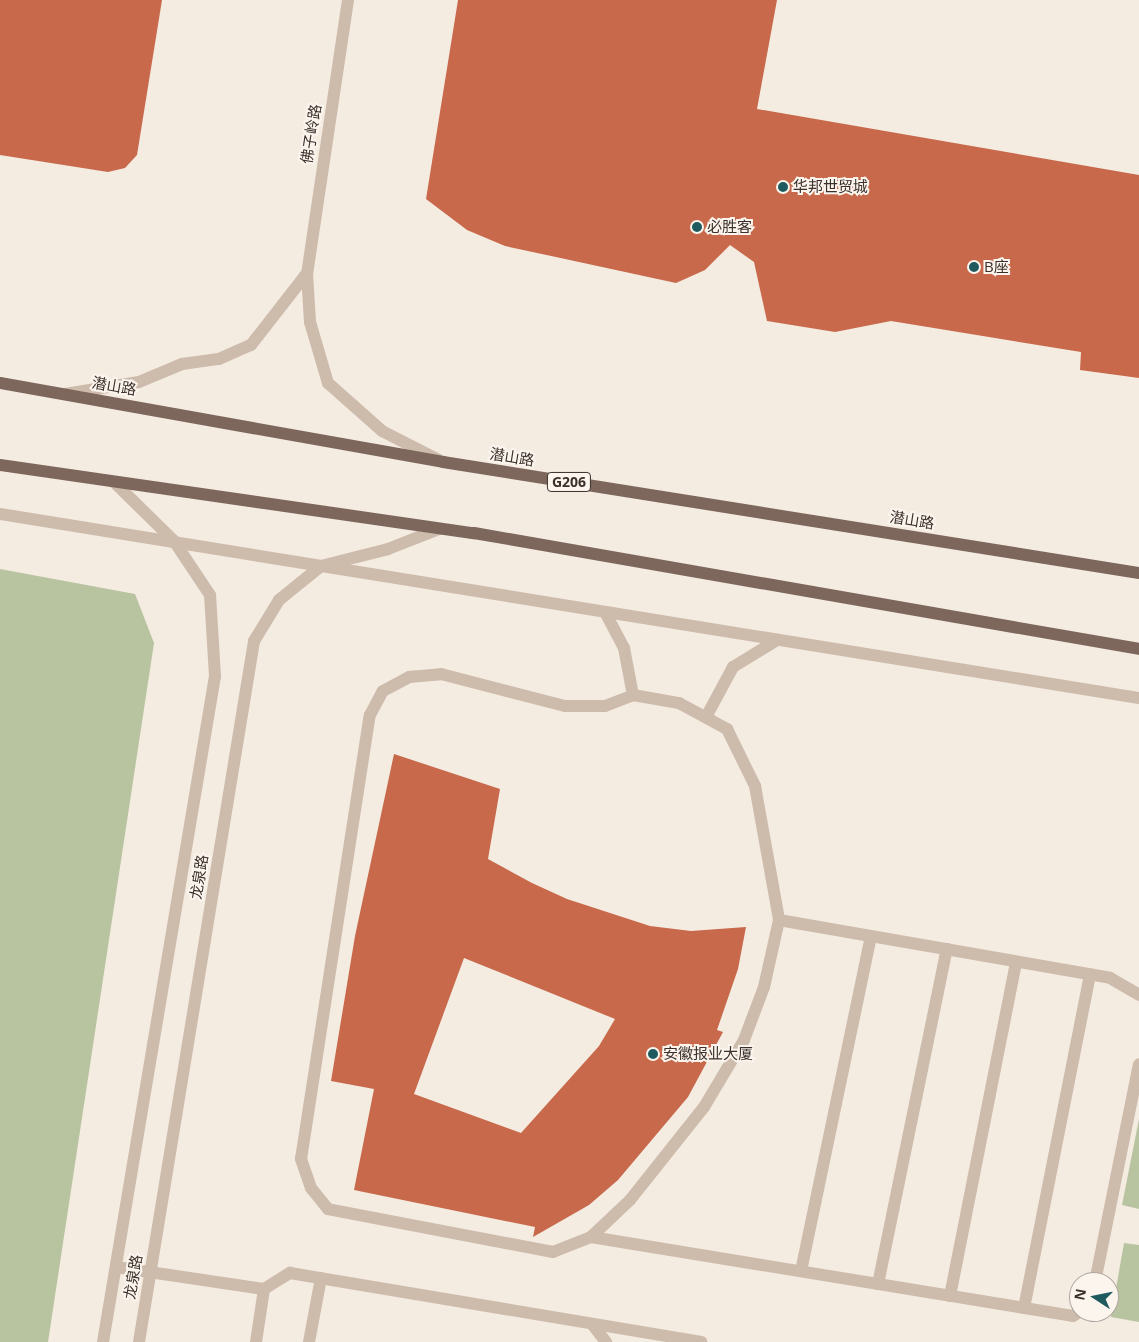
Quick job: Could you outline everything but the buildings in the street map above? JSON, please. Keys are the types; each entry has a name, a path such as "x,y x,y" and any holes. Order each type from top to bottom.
{"main road":[{"name":"潜山路","path":"0,383 443,462 1139,573"},
{"path":"0,464 115,483 439,529 1139,649"}],"street":[{"name":"佛子岭路","path":"348,0 307,273 310,322 328,383 382,431 443,462"},
{"path":"63,394 139,382 182,364 219,359 251,345 307,273"},
{"name":"龙泉路","path":"104,1342 215,676 210,595 174,541 115,483"},
{"path":"0,514 1139,698"},
{"name":"龙泉路","path":"139,1342 254,641 279,600 321,566 388,549 439,529"},
{"path":"605,612 624,648 633,696"},
{"path":"706,717 733,667 777,640"},
{"path":"441,674 565,706 606,706 633,696 679,702 706,717 727,729 755,786 779,920 764,987 744,1040 724,1074 668,1157 591,1236 552,1252 328,1209 311,1188 301,1159 363,741 383,691 409,677 441,674"},
{"path":"779,920 1110,978 1139,995"},
{"path":"801,1271 871,936"},
{"path":"878,1284 948,950"},
{"path":"950,1296 1016,962"},
{"path":"1024,1308 1090,974"},
{"path":"1097,1272 1139,1064"},
{"path":"591,1236 1069,1315"},
{"path":"116,1267 264,1290 290,1273 701,1342"},
{"path":"309,1342 321,1278"},
{"path":"256,1342 264,1290"},
{"path":"592,1324 606,1342"}],"green space":[{"path":"0,569 135,594 154,643 48,1342 0,1342"},
{"path":"1139,1119 1139,1209 1122,1205"},
{"path":"1124,1243 1139,1245 1139,1322 1119,1318 1119,1272"}],"place":[{"name":"华邦世贸城","path":"783,187"},
{"name":"必胜客","path":"697,227"},
{"name":"B座","path":"974,267"},
{"name":"安徽报业大厦","path":"653,1054"}]}
